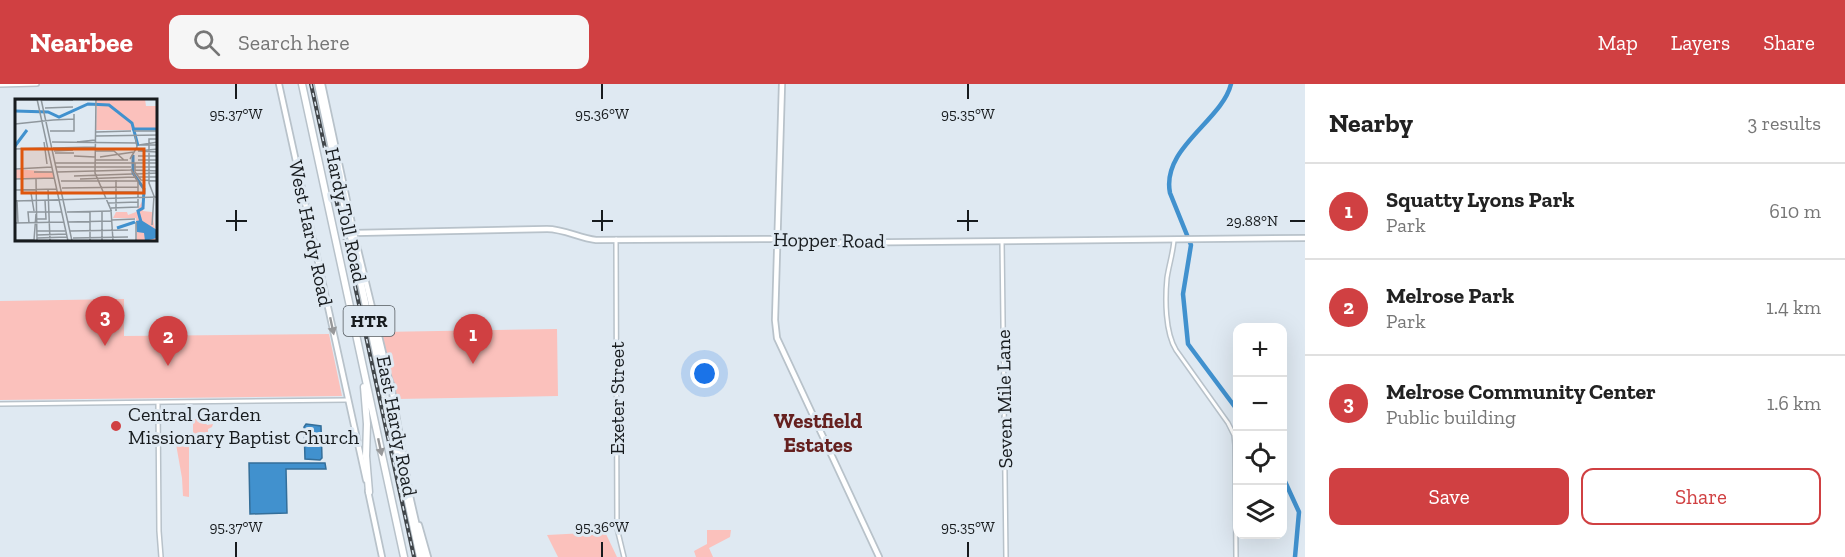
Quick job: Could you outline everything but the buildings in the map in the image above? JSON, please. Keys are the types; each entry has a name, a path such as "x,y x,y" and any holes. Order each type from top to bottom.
{"highway":[{"name":"Hardy Toll Road","path":"302,84 404,557"},
{"name":"Hardy Toll Road","path":"320,84 359,275 424,557"},
{"path":"359,275 380,355 391,386"},
{"path":"363,369 368,424 366,456 369,492"}],"main road":[{"name":"West Hardy Road","path":"279,84 369,492 381,557"},
{"name":"East Hardy Road","path":"320,84 391,386 410,496 422,531 424,557"},
{"path":"782,84 775,320 777,338 879,557"},
{"name":"Hopper Road","path":"354,233 555,229 584,238 778,239 809,243 1305,238"}],"street":[{"path":"0,85 37,84"},
{"name":"Exeter Street","path":"616,239 617,528 624,557"},
{"path":"1176,239 1167,283 1167,322 1170,338 1234,435 1236,557"},
{"name":"Seven Mile Lane","path":"1002,241 1006,557"},
{"path":"0,404 347,400"},
{"path":"158,403 161,557"}],"shaded area":[{"path":"124,299 124,336 329,334 342,396 0,400 0,301"},
{"path":"557,329 558,396 397,399 381,332"},
{"path":"193,419 204,419 207,425 213,424 208,429 208,434 204,434 204,441 193,441"},
{"path":"189,437 189,497 183,496 176,444"},
{"path":"707,530 731,530 730,537 709,548 713,557 696,557 694,551 707,544"},
{"path":"605,532 617,557 558,557 547,535"}],"water":[{"path":"306,424 321,426 322,458 320,460 305,459 304,427"},
{"path":"249,463 325,463 326,469 286,469 287,513 250,514"}],"waterway":[{"path":"1231,84 1216,110 1174,162 1170,177 1170,193 1191,245 1183,294 1188,344 1233,404"},
{"path":"1287,485 1299,512 1295,557"}],"railway":[{"path":"311,84 414,557"}],"place":[{"name":"Melrose Community Center","path":"105,346"},
{"name":"Squatty Lyons Park","path":"473,364"},
{"name":"Melrose Park","path":"168,366"},
{"name":"Central Garden Missionary Baptist Church","path":"116,426"}],"district":[{"name":"Westfield Estates","path":"818,433"}]}
